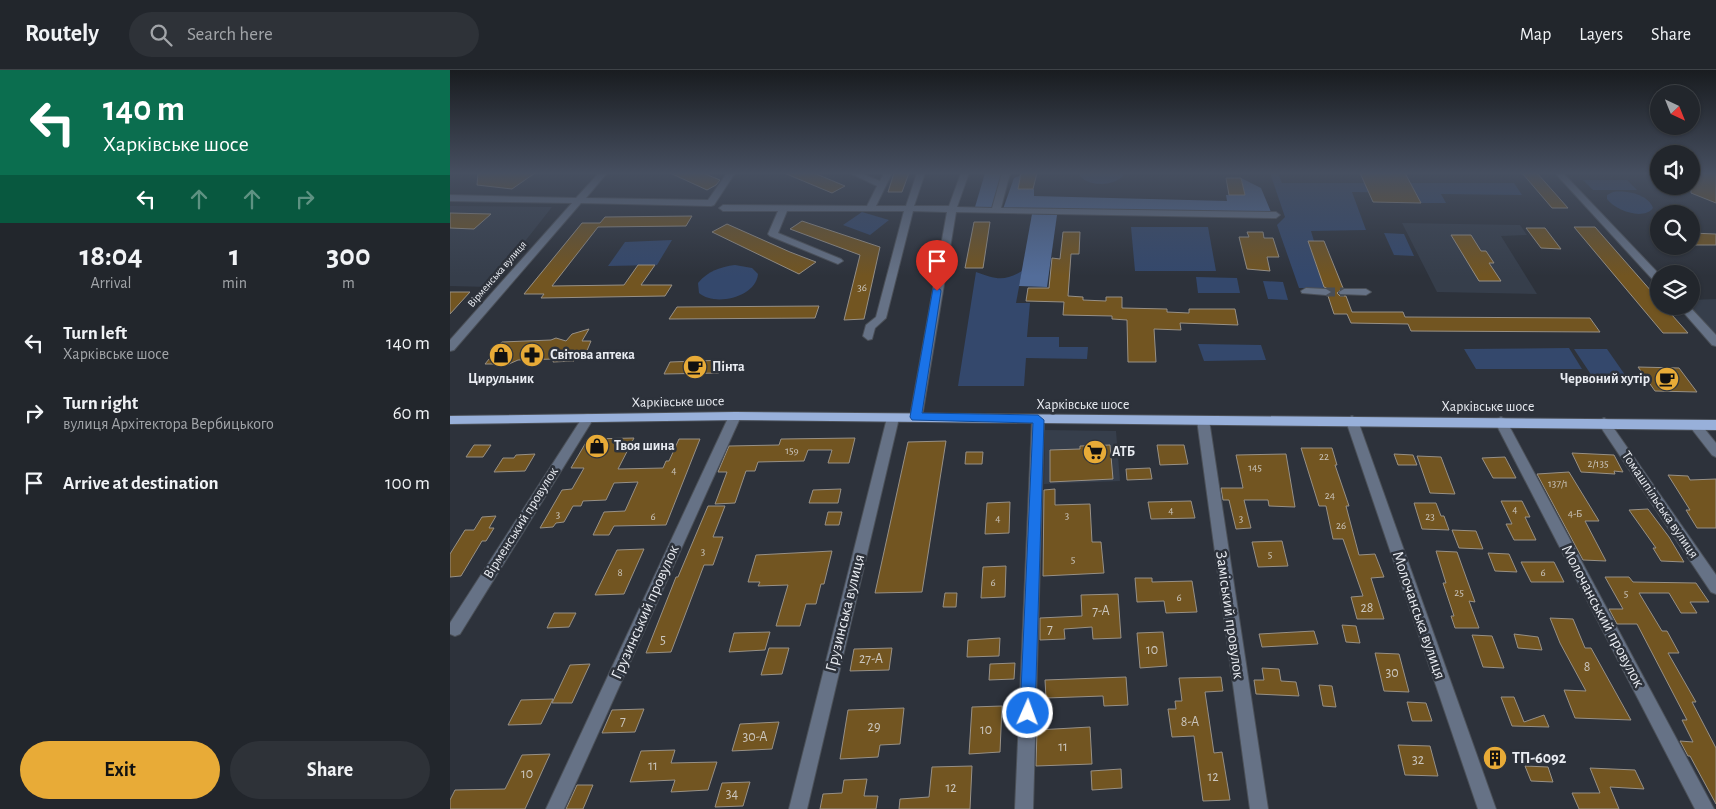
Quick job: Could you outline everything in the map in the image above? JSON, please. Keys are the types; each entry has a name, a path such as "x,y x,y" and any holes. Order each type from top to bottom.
{"main road":[{"name":"Харківське шосе","path":"450,420 735,416 1716,425"}],"street":[{"name":"Вірменська вулиця","path":"450,347 572,207"},
{"path":"1591,207 1650,270"},
{"path":"723,208 952,209 1276,215"},
{"path":"784,208 773,234 838,261"},
{"path":"868,336 870,327 881,318 909,209"},
{"path":"916,417 952,209"},
{"path":"1306,291 1326,292"},
{"path":"1344,292 1366,292"},
{"path":"1691,315 1716,342"},
{"name":"Грузинський провулок","path":"555,809 735,416"},
{"name":"Вірменський провулок","path":"456,619 588,418"},
{"name":"Грузинська вулиця","path":"798,809 893,418"},
{"path":"1024,809 1038,420"},
{"name":"Заміський провулок","path":"1203,420 1259,809"},
{"name":"Молочанська вулиця","path":"1352,421 1487,809"},
{"name":"Молочанський провулок","path":"1501,422 1705,809"},
{"name":"Томашпільська вулиця","path":"1604,423 1716,587"},
{"path":"1695,425 1716,452"}],"shaded area":[{"path":"450,207 552,207 489,287 450,286"},
{"path":"1004,207 1269,207 1271,212 1003,209"},
{"path":"1282,207 1358,207 1366,230 1311,231 1314,241 1308,241 1324,288 1299,288 1277,225 1285,217"},
{"path":"1617,207 1650,207 1650,210 1643,214"},
{"path":"862,212 889,220 870,235 843,225"},
{"path":"1032,214 1057,215 1047,287 1019,286"},
{"path":"1402,223 1520,225 1527,235 1501,236 1537,294 1437,292"},
{"path":"1131,227 1208,227 1216,271 1135,271"},
{"path":"1384,233 1404,234 1414,256 1394,255"},
{"path":"672,240 657,265 608,266 625,242"},
{"path":"735,265 752,268 758,274 756,282 750,289 743,294 724,299 706,297 699,293 698,283 706,275 719,268"},
{"path":"1022,271 1016,303 1030,303 1027,337 1059,337 1059,347 1088,347 1087,359 1026,358 1024,386 958,386 976,272 1005,278"},
{"path":"1196,277 1237,278 1240,293 1198,293"},
{"path":"1263,281 1283,282 1288,300 1268,299"},
{"path":"1716,299 1716,337 1696,315 1700,315 1700,300"},
{"path":"1198,344 1261,345 1266,360 1204,361"},
{"path":"1569,348 1582,369 1476,369 1464,349"},
{"path":"1574,349 1607,349 1630,382 1596,382"},
{"path":"1045,430 1116,431 1120,481 1044,484"}],"building":[{"path":"450,213 491,214 474,229 450,228"},
{"path":"692,216 686,226 598,227 552,286 624,285 638,265 655,265 641,285 672,285 665,296 541,298 544,294 524,294 582,223 600,223 605,217"},
{"path":"802,221 880,247 864,319 844,320 860,255 790,229"},
{"path":"974,222 990,222 983,268 965,268"},
{"path":"727,224 816,262 799,274 712,232"},
{"path":"1574,227 1595,227 1650,290 1650,315 1672,315 1688,333 1663,333"},
{"path":"1526,228 1545,228 1561,249 1541,248"},
{"path":"1063,232 1080,232 1079,254 1071,254 1068,296 1083,297 1083,300 1106,301 1106,297 1122,297 1122,308 1167,309 1167,312 1189,313 1189,309 1235,309 1238,325 1180,323 1181,330 1154,329 1156,362 1128,362 1127,320 1112,319 1112,316 1063,315 1064,302 1026,301 1028,288 1049,288 1052,258 1060,259"},
{"path":"1247,232 1263,232 1264,238 1273,238 1279,257 1267,257 1270,271 1247,269 1239,237 1249,237"},
{"path":"1700,233 1716,234 1716,245 1700,245"},
{"path":"1451,235 1471,235 1481,251 1486,251 1494,263 1489,263 1501,281 1479,281"},
{"path":"1308,241 1324,241 1343,288 1337,293 1340,296 1346,296 1352,312 1403,312 1405,317 1590,318 1600,332 1411,331 1408,324 1351,323 1347,314 1334,314 1328,296 1333,291 1324,287"},
{"path":"450,292 470,292 450,314"},
{"path":"819,306 815,318 669,319 677,307"},
{"path":"589,329 582,341 591,341 586,353 578,356 574,361 553,362 554,359 518,360 509,364 485,364 494,353 496,347 502,342 551,340 556,338 566,341 572,334"},
{"name":"Пінта","path":"725,360 719,373 664,374 670,362"},
{"name":"Червоний хутір","path":"1638,367 1679,368 1697,392 1655,391"},
{"path":"634,438 618,469 663,468 666,461 669,461 679,439 700,439 666,525 614,526 609,535 593,535 604,512 625,511 638,482 614,483 606,500 583,501 581,506 573,506 564,522 556,523 553,527 540,528 562,490 572,489 584,468 571,468 588,439"},
{"path":"855,438 849,463 828,463 832,450 808,450 804,461 758,462 755,471 746,471 735,503 715,504 727,472 718,472 729,446 779,445 781,439"},
{"path":"946,441 922,592 875,593 908,442"},
{"path":"474,445 491,445 483,457 466,457"},
{"path":"1110,445 1113,479 1050,482 1050,450"},
{"path":"1157,445 1184,445 1188,464 1160,465"},
{"path":"1301,448 1332,448 1337,465 1335,465 1349,506 1346,506 1359,555 1375,554 1384,577 1371,578 1384,619 1357,619 1351,597 1363,596 1343,539 1333,539 1326,506 1319,506"},
{"path":"966,452 983,452 982,464 965,464"},
{"path":"1572,453 1614,455 1623,472 1614,471 1615,474 1581,472"},
{"path":"535,454 525,471 494,472 503,458"},
{"path":"1286,454 1295,507 1269,506 1268,500 1244,500 1251,528 1236,529 1229,500 1223,500 1221,488 1243,488 1236,455"},
{"path":"1394,454 1413,455 1417,465 1398,465"},
{"path":"1417,456 1441,457 1455,494 1430,493"},
{"path":"1505,457 1516,478 1493,478 1482,458"},
{"path":"1150,468 1152,479 1127,480 1126,469"},
{"path":"1569,472 1599,521 1585,521 1606,561 1583,560 1537,474"},
{"path":"1668,475 1688,476 1690,480 1716,479 1716,528 1697,528 1686,510 1690,510"},
{"path":"841,489 838,503 809,503 813,490"},
{"path":"1055,489 1055,505 1090,504 1092,542 1101,542 1104,573 1043,576 1044,490"},
{"path":"1191,501 1195,518 1151,519 1148,502"},
{"path":"1501,501 1522,501 1530,517 1525,517 1536,540 1514,540 1506,524 1512,524"},
{"path":"1010,502 1009,533 985,534 987,503"},
{"path":"1414,503 1436,503 1441,516 1444,516 1449,530 1422,529"},
{"path":"708,506 725,506 713,537 723,537 713,565 704,565 671,652 646,653 676,577 678,577"},
{"path":"1648,509 1669,537 1684,562 1661,561 1653,548 1656,548 1629,510"},
{"path":"828,512 842,512 839,525 825,525"},
{"path":"496,516 489,528 494,528 486,541 482,541 461,576 450,577 450,554 465,530 474,530 482,517"},
{"path":"1452,530 1476,531 1483,549 1459,548"},
{"path":"1282,541 1288,566 1258,567 1252,542"},
{"path":"644,549 624,594 595,595 617,550"},
{"path":"832,551 824,584 821,584 816,604 806,604 800,626 776,626 788,585 758,586 760,582 748,582 756,555"},
{"path":"1436,551 1457,552 1475,602 1469,601 1479,628 1455,628 1451,616 1454,616 1443,583 1446,583"},
{"path":"1488,553 1509,554 1517,572 1495,571"},
{"path":"1521,562 1554,562 1564,582 1531,582"},
{"path":"1006,566 1005,597 981,598 983,567"},
{"path":"1605,577 1629,577 1633,582 1696,583 1709,602 1690,602 1697,613 1681,613 1669,593 1639,593 1662,631 1667,631 1679,653 1668,653 1696,702 1692,702 1716,748 1716,804 1680,741 1693,742 1682,720 1687,720 1637,624 1617,624 1609,609 1623,609"},
{"path":"1135,578 1152,578 1152,582 1192,581 1197,612 1166,613 1164,601 1137,602"},
{"path":"945,593 957,593 956,607 943,607"},
{"path":"1118,594 1121,638 1093,639 1092,627 1064,629 1065,639 1040,640 1040,618 1082,616 1081,595"},
{"path":"554,613 576,613 569,627 547,628"},
{"path":"1550,618 1573,619 1585,648 1591,648 1631,720 1575,718 1564,690 1586,691 1560,643"},
{"path":"1342,625 1356,626 1360,643 1346,642"},
{"path":"1314,631 1318,644 1262,647 1259,634"},
{"path":"770,632 765,650 729,652 734,633"},
{"path":"1163,632 1167,666 1140,668 1137,633"},
{"path":"1514,634 1538,637 1542,650 1518,648"},
{"path":"1472,635 1492,636 1504,668 1483,667"},
{"path":"1000,638 999,656 967,657 968,640"},
{"path":"769,648 789,648 782,674 761,675"},
{"path":"892,648 889,670 850,671 854,649"},
{"path":"1375,653 1399,654 1409,692 1384,691"},
{"path":"1015,663 1014,679 989,680 990,664"},
{"path":"590,664 572,703 552,703 570,665"},
{"path":"1262,668 1279,669 1281,681 1296,682 1299,696 1256,694 1254,680 1264,680"},
{"path":"1126,677 1128,705 1104,706 1103,696 1046,698 1045,680"},
{"path":"1221,677 1223,691 1205,692 1214,753 1222,752 1230,800 1203,801 1194,736 1172,737 1168,709 1176,709 1175,701 1182,701 1179,678"},
{"path":"1319,685 1332,686 1336,707 1323,706"},
{"path":"1501,697 1514,697 1524,722 1544,715 1549,727 1512,726"},
{"path":"553,699 541,724 508,725 521,700"},
{"path":"1407,702 1426,703 1432,721 1412,721"},
{"path":"1002,706 1000,752 969,754 972,707"},
{"path":"904,708 900,744 880,745 878,757 840,759 848,710"},
{"path":"644,709 635,732 602,733 612,710"},
{"path":"779,722 772,749 732,751 740,724"},
{"path":"1090,727 1092,764 1036,766 1037,730"},
{"path":"1398,745 1430,746 1438,776 1405,775"},
{"path":"675,750 671,763 717,762 708,790 671,792 675,780 630,782 641,751"},
{"path":"550,754 525,809 450,809 450,800 455,790 505,789 522,755"},
{"path":"972,766 970,809 899,809 900,799 929,797 932,767"},
{"path":"1525,766 1548,767 1553,782 1531,781"},
{"path":"1590,768 1635,770 1644,789 1610,787 1619,809 1579,809 1572,793 1600,793"},
{"path":"1121,769 1122,788 1092,790 1091,771"},
{"path":"867,779 864,796 878,796 876,809 820,809 823,794 842,793 844,780"},
{"path":"750,782 743,806 715,807 722,783"},
{"path":"577,785 593,785 583,809 566,809"}],"tunnel":[{"path":"1326,292 1344,292"}],"place":[{"name":"Цирульник","path":"501,355"},
{"name":"Світова аптека","path":"532,355"},
{"name":"Пінта","path":"695,367"},
{"name":"Червоний хутір","path":"1667,379"},
{"name":"Твоя шина","path":"597,446"},
{"name":"АТБ","path":"1095,452"},
{"name":"ТП-6092","path":"1495,758"}],"route":[{"path":"937,291 916,417 1038,420 1028,713"}]}
